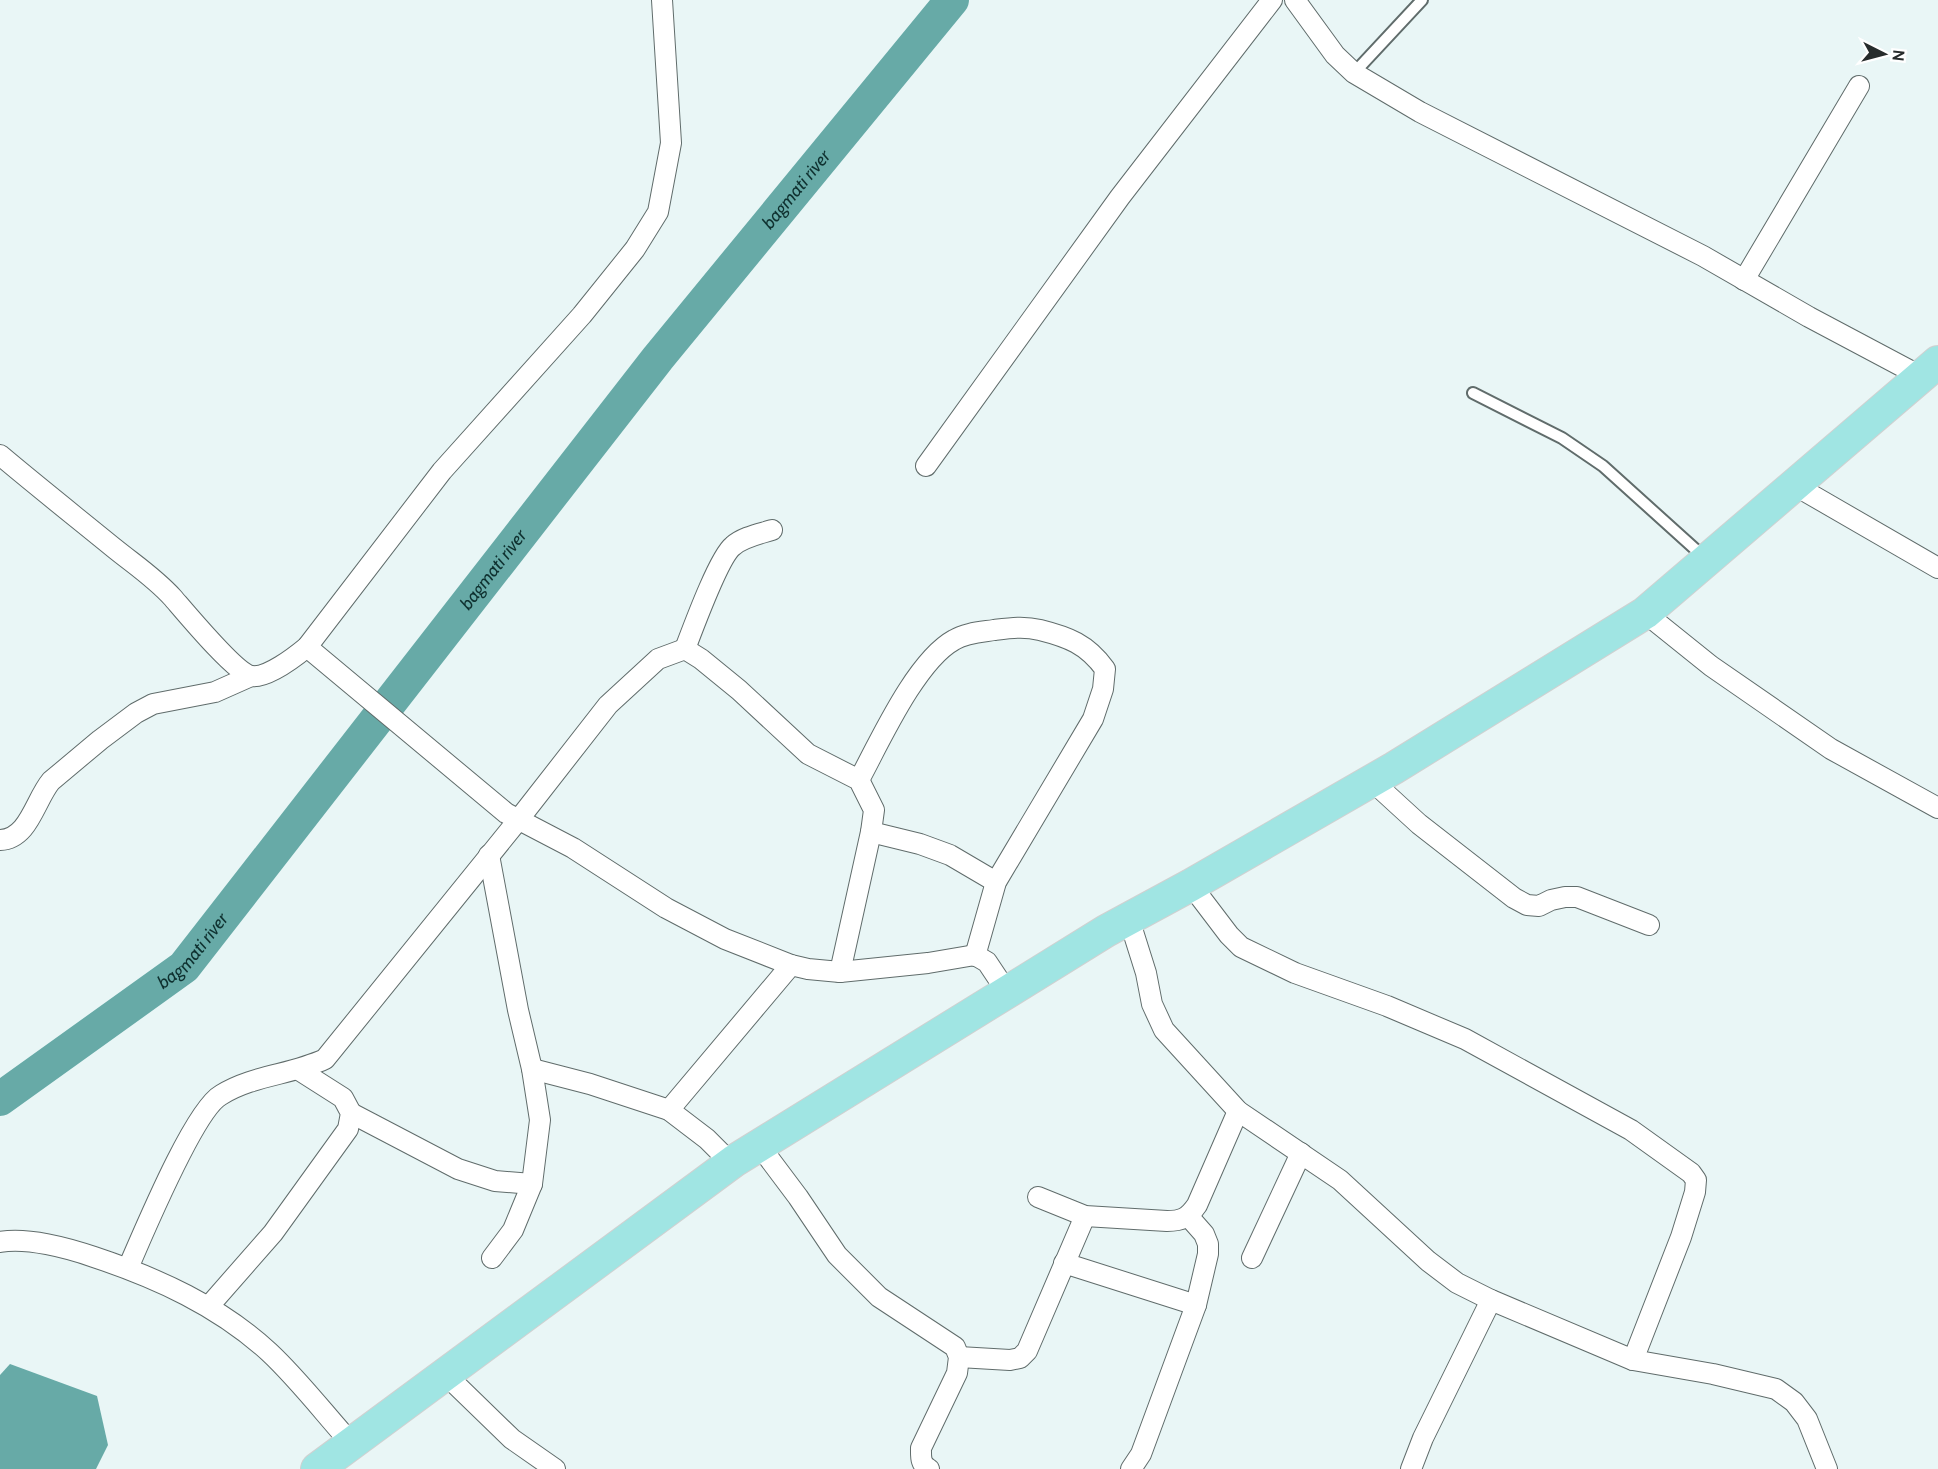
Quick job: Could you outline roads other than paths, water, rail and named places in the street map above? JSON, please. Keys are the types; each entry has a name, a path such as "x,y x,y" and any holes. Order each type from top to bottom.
{"main road":[{"path":"317,1469 730,1163 1007,992 1129,919 1372,781 1645,613 1930,369"}],"street":[{"path":"0,840 8,840 19,834 51,781 136,713 153,704 215,692 251,676 261,675 289,662 307,647 442,471 582,315 635,249 658,212 672,143 662,0"},
{"path":"926,466 1120,197 1272,0"},
{"path":"1295,0 1335,55 1354,73 1420,112 1703,256 1744,280 1930,369"},
{"path":"1744,280 1859,86"},
{"path":"0,455 122,555 157,580 207,637 241,670 251,676"},
{"path":"1796,486 1938,568"},
{"path":"128,1268 203,1111 219,1095 251,1080 299,1070 325,1059 489,855 512,816 608,705 658,659 685,649 722,562 731,547 745,538 772,530"},
{"path":"1645,613 1711,666 1831,749 1938,808"},
{"path":"859,780 899,706 932,657 954,639 976,632 1028,627 1075,641 1094,655 1105,669 1093,719 996,882 975,956"},
{"path":"307,647 512,816 573,848 666,908 725,939 791,965 840,972 975,956 987,962 1007,992"},
{"path":"685,649 739,690 808,753 859,780 874,810 840,972"},
{"path":"1372,781 1419,824 1514,898 1527,905 1539,906 1551,900 1577,897 1649,926"},
{"path":"871,832 920,844 950,855 996,882"},
{"path":"489,855 540,1120 532,1184 513,1230 492,1258"},
{"path":"1191,885 1229,935 1241,947 1295,973 1387,1006 1465,1039 1632,1130 1691,1173 1696,1180 1692,1203 1633,1360"},
{"path":"1129,919 1146,973 1152,1004 1164,1030 1238,1111 1340,1180 1428,1261 1457,1283 1491,1300 1633,1360 1713,1374 1776,1389 1794,1402 1807,1419 1827,1469"},
{"path":"669,1110 791,965"},
{"path":"531,1069 590,1084 669,1110 707,1140 730,1163"},
{"path":"299,1070 343,1098 351,1113 458,1169 495,1181 532,1184"},
{"path":"1038,1197 1085,1216 1167,1221 1178,1221 1189,1217 1197,1205 1238,1111"},
{"path":"209,1306 273,1233 348,1129 351,1113"},
{"path":"759,1145 837,1255 879,1297 955,1347 959,1358 957,1373 921,1448 920,1458 928,1469"},
{"path":"1252,1258 1301,1153"},
{"path":"959,1358 1010,1360 1020,1358 1027,1352 1085,1216"},
{"path":"1131,1469 1141,1454 1196,1305 1208,1254 1208,1244 1204,1234 1189,1217"},
{"path":"0,1242 36,1243 80,1252 128,1268 209,1306 270,1353 351,1443"},
{"path":"1064,1263 1196,1305"},
{"path":"1411,1469 1423,1438 1491,1300"},
{"path":"445,1374 512,1440 555,1469"}],"lane":[{"path":"1354,73 1422,0"},
{"path":"1473,393 1562,438 1603,466 1708,560"}],"water":[{"path":"10,1364 97,1396 108,1445 96,1469 0,1469 0,1375"}],"waterway":[{"name":"bagmati river","path":"0,1099 184,967 658,358 952,0"}]}
